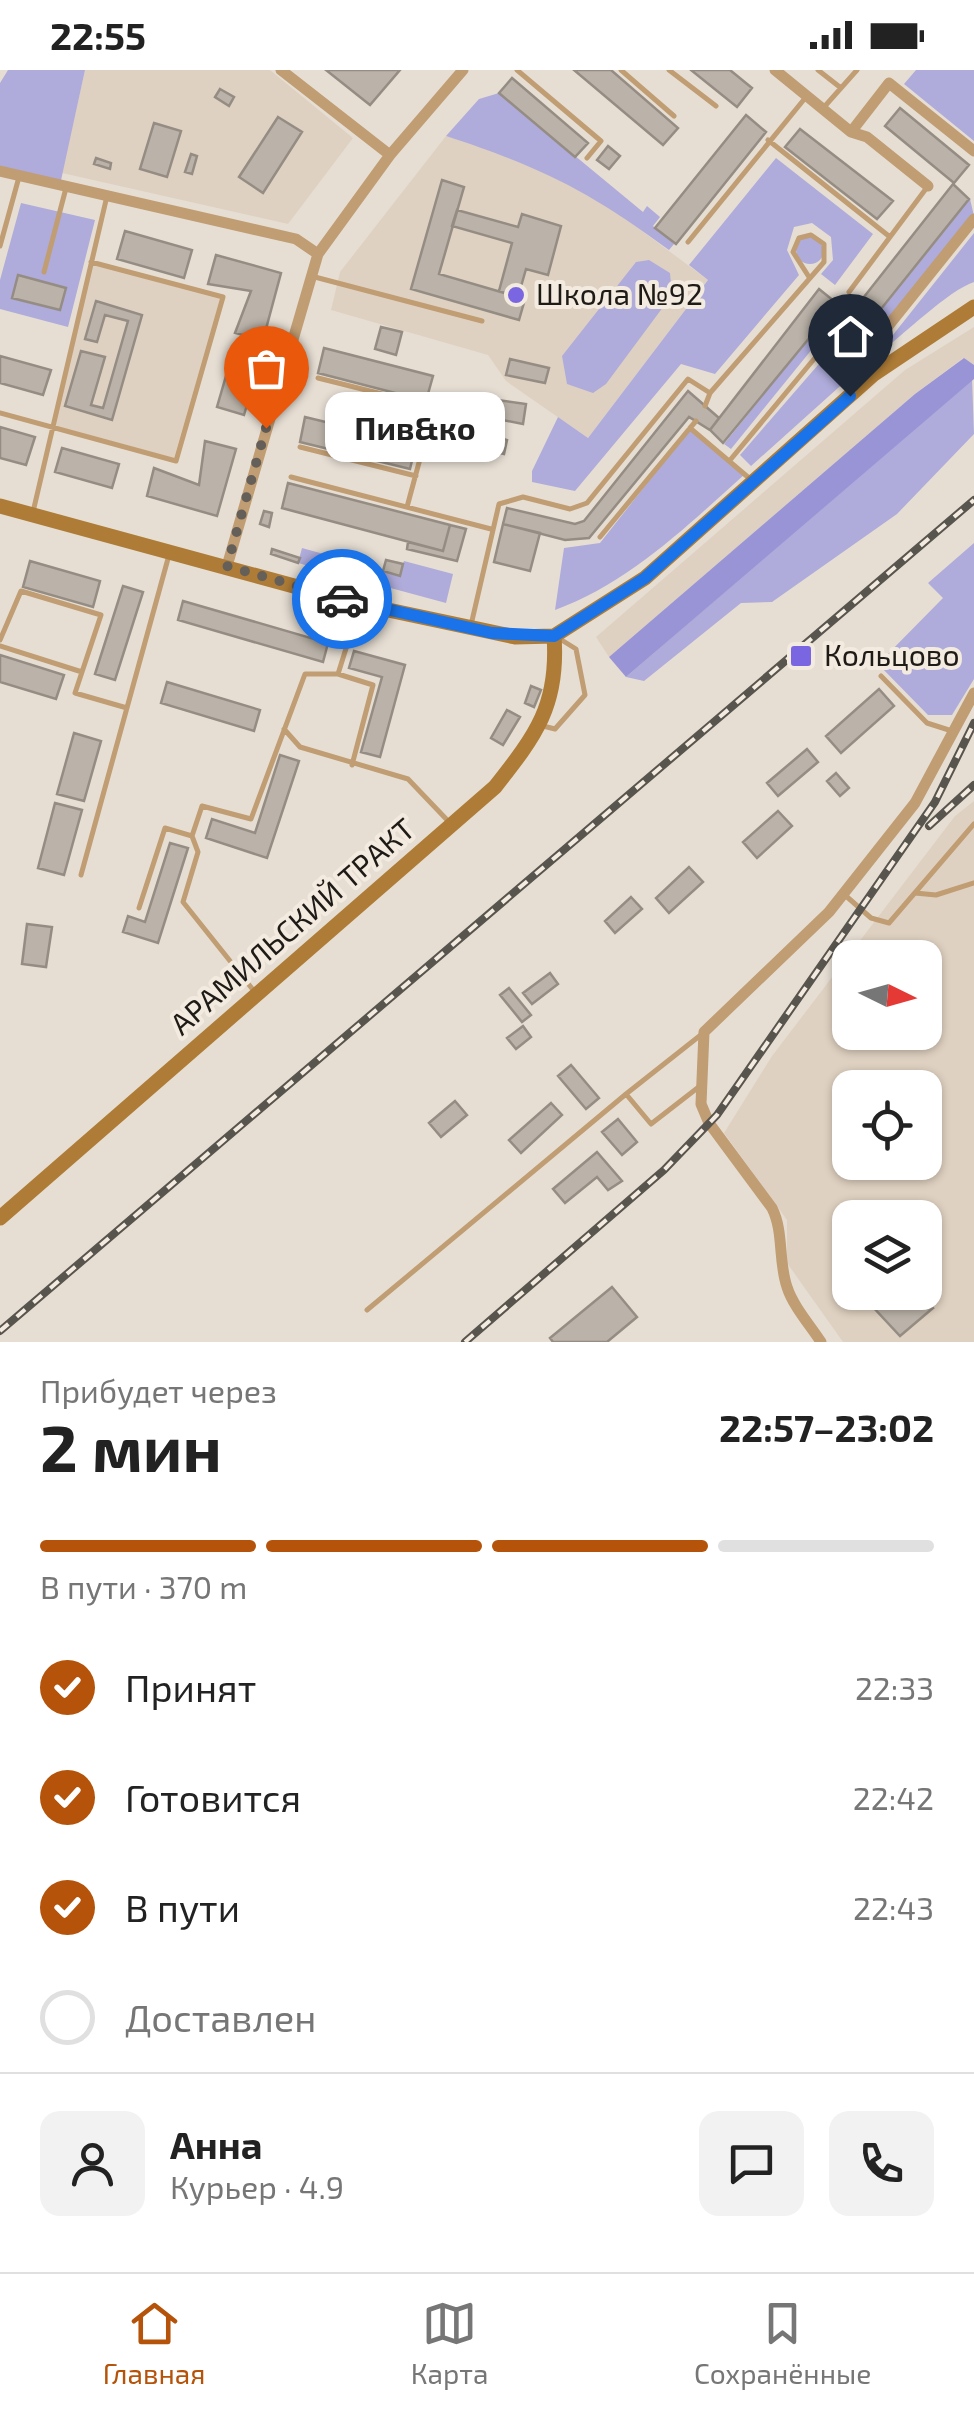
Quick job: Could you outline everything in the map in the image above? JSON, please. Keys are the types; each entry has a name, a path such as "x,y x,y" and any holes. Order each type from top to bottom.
{"main road":[{"path":"0,506 360,604 515,637 554,636 645,578 874,374 974,307"},
{"name":"АРАМИЛЬСКИЙ ТРАКТ","path":"0,1218 495,787 526,736 540,725 554,690 554,636"}],"street":[{"path":"282,70 295,86 390,155"},
{"path":"227,566 318,254 390,155 463,70"},
{"path":"776,70 851,132 868,137 928,186"},
{"path":"851,132 889,83 974,151"},
{"path":"0,171 107,194 125,192 296,239 318,254"},
{"path":"874,374 860,362 974,219"},
{"path":"820,1342 787,1290 778,1250 779,1222 709,1122 701,1104 704,1032 844,894 915,804 974,693"}],"lane":[{"path":"517,70 601,141 588,158"},
{"path":"621,70 674,116"},
{"path":"669,70 716,106"},
{"path":"818,70 841,88"},
{"path":"824,109 857,70"},
{"path":"688,242 808,95"},
{"path":"768,140 890,237"},
{"path":"0,246 19,176"},
{"path":"44,272 66,186"},
{"path":"848,292 928,186"},
{"path":"33,515 50,427 107,194"},
{"path":"706,406 710,393 824,262 824,244 811,235 799,238 793,252 809,277"},
{"path":"0,413 176,462 223,298 90,262"},
{"path":"309,276 482,321"},
{"path":"731,459 829,341 860,362"},
{"path":"318,378 434,407 408,507"},
{"path":"470,629 499,504 522,497 570,509 587,503 688,379 710,393"},
{"path":"600,537 696,421"},
{"path":"690,428 731,459 755,484"},
{"path":"300,446 416,476"},
{"path":"292,476 492,530"},
{"path":"82,875 170,552"},
{"path":"82,672 0,643 21,592 100,615 76,693 127,708"},
{"path":"338,674 360,604"},
{"path":"540,725 555,730 585,696 576,648 554,636"},
{"path":"258,995 183,902 198,852 192,836 202,806 251,819 306,674 338,674 373,684 352,766"},
{"path":"881,676 927,723 954,732"},
{"path":"284,729 300,747 352,766 408,779 452,825"},
{"path":"844,894 870,918 889,923 974,824"},
{"path":"139,908 165,828 192,836"},
{"path":"915,892 936,895 974,883"},
{"path":"366,1310 704,1032"},
{"path":"626,1094 651,1124 700,1086"}],"shaded area":[{"path":"8,70 85,70 60,185 0,168 0,83"},
{"path":"85,70 270,70 353,138 288,224 62,173"},
{"path":"916,70 974,70 974,141 904,84"},
{"path":"499,93 643,212 647,206 660,217 653,226 674,244 669,250 563,182 446,136 479,99"},
{"name":"Школа №92","path":"446,136 532,164 599,199 708,280 588,438 506,381 488,355 331,310 340,272"},
{"path":"776,158 873,234 835,285 821,274 833,260 831,237 812,223 794,227 787,250 799,275 715,374 681,364 575,491 532,482 532,471 558,417 588,438 708,280 689,265"},
{"path":"970,199 974,216 872,343 862,334"},
{"path":"21,203 95,220 68,327 0,309 0,280"},
{"path":"974,233 974,282 939,304 877,355"},
{"path":"810,236 820,240 824,250 820,260 810,264 800,260 796,250 800,240"},
{"path":"649,260 670,273 672,295 606,384 593,393 567,384 562,356 636,262"},
{"path":"92,264 220,299 174,458 52,425"},
{"path":"819,326 826,332 731,449 724,444"},
{"path":"974,327 974,365 963,358 915,394 609,657 596,637 905,370"},
{"path":"831,350 858,370 751,466 740,455"},
{"path":"964,358 974,365 974,379 626,677 609,657 915,394"},
{"path":"972,378 974,434 897,514 772,602 741,603 644,681 626,677"},
{"path":"690,429 745,474 632,569 555,610 564,548 600,543"},
{"path":"974,543 974,679 952,715 928,715 878,664 943,598 928,583"},
{"path":"302,548 399,575 404,561 453,574 446,603 298,563"},
{"path":"974,801 974,1342 843,1342 787,1263 787,1220 724,1133 772,1056 832,977 832,1050 942,1050 942,940 860,940 955,816"}],"building":[{"path":"326,70 400,70 370,105"},
{"path":"574,70 611,70 678,128 663,145"},
{"path":"691,70 730,70 752,88 737,107"},
{"path":"512,78 588,143 575,157 499,93"},
{"path":"220,89 234,97 229,106 215,97"},
{"path":"900,108 969,165 954,183 885,126"},
{"path":"746,115 766,132 676,244 655,228"},
{"path":"278,117 302,132 263,193 239,177"},
{"path":"154,123 181,131 167,177 140,169"},
{"path":"800,129 893,201 877,219 785,147"},
{"path":"608,146 620,156 609,169 597,160"},
{"path":"191,154 197,156 192,174 185,172"},
{"path":"96,158 111,163 110,169 94,164"},
{"path":"442,180 464,187 439,274 525,299 519,320 411,289"},
{"path":"953,184 969,199 861,334 845,321"},
{"path":"457,210 518,227 522,214 561,226 548,275 526,269 518,297 499,291 512,243 452,226"},
{"path":"125,231 192,250 184,278 117,259"},
{"path":"216,255 281,273 263,340 235,333 251,291 208,284"},
{"path":"18,275 66,288 60,310 12,298"},
{"path":"819,289 850,314 841,325 829,314 723,443 710,430"},
{"path":"96,301 142,315 112,420 65,406 81,351 105,357 91,405 103,408 128,321 105,315 97,342 85,339"},
{"path":"381,327 402,332 396,355 375,349"},
{"path":"324,348 433,376 426,401 318,373"},
{"path":"0,356 51,370 43,395 0,383"},
{"path":"510,359 549,368 545,383 506,375"},
{"path":"228,369 255,377 244,415 217,407"},
{"path":"688,391 719,418 710,430 689,417 589,538 565,540 503,524 507,508 575,524 584,521"},
{"path":"470,396 526,404 523,424 492,418 488,434 507,440 504,454 459,444"},
{"path":"305,417 416,444 410,469 300,442"},
{"path":"0,427 35,437 26,465 0,458"},
{"path":"205,441 236,449 217,516 147,496 154,468 199,485"},
{"path":"62,448 119,464 112,488 55,472"},
{"path":"288,483 450,525 443,551 282,508"},
{"path":"264,511 272,513 269,527 260,524"},
{"path":"503,524 540,533 530,571 494,562"},
{"path":"450,525 466,529 457,561 407,549 408,542 443,551"},
{"path":"272,549 300,558 298,563 271,554"},
{"path":"386,560 403,564 400,576 383,571"},
{"path":"30,561 100,581 93,607 23,587"},
{"path":"123,586 143,592 115,680 95,674"},
{"path":"183,601 328,643 323,662 178,620"},
{"path":"354,651 405,665 380,757 361,752 382,677 349,668"},
{"path":"0,655 64,675 56,699 0,682"},
{"path":"167,682 260,710 254,731 161,703"},
{"path":"531,686 541,690 534,707 525,703"},
{"name":"Кольцово","path":"879,689 894,706 841,753 826,736"},
{"path":"507,710 520,717 503,745 491,738"},
{"path":"74,733 101,741 84,801 57,794"},
{"path":"807,749 818,762 778,796 767,783"},
{"path":"280,755 299,761 267,858 206,838 212,819 255,833"},
{"path":"836,773 849,788 840,796 827,781"},
{"path":"55,803 82,810 64,875 38,868"},
{"path":"778,811 792,826 757,858 743,842"},
{"path":"170,843 188,848 158,943 123,932 128,916 145,922"},
{"path":"689,867 703,882 669,913 656,898"},
{"path":"631,897 642,909 615,933 605,921"},
{"path":"27,924 52,927 46,967 22,964"},
{"path":"550,973 558,984 532,1004 523,993"},
{"path":"509,988 531,1015 522,1022 500,995"},
{"path":"523,1026 531,1037 516,1049 507,1038"},
{"path":"571,1065 599,1098 586,1109 558,1076"},
{"path":"455,1101 467,1115 441,1137 429,1123"},
{"path":"551,1103 562,1115 521,1153 509,1140"},
{"path":"618,1119 637,1142 622,1155 602,1132"},
{"path":"597,1152 622,1181 608,1190 597,1177 565,1203 553,1189"},
{"path":"612,1287 637,1317 607,1342 553,1342 550,1338"},
{"path":"876,1310 931,1310 900,1336"}],"railway":[{"path":"0,1331 974,500"},
{"path":"465,1342 664,1170 717,1115 935,802 974,723"},
{"path":"929,826 974,785"}],"way so far":[{"path":"266,428 227,566 342,599"}],"place":[{"name":"Школа №92","path":"516,295"},
{"name":"Пив&ко","path":"266,428"},
{"name":"Кольцово","path":"801,656"}],"route":[{"path":"342,599 492,633 554,636 645,578 850,396"}]}
